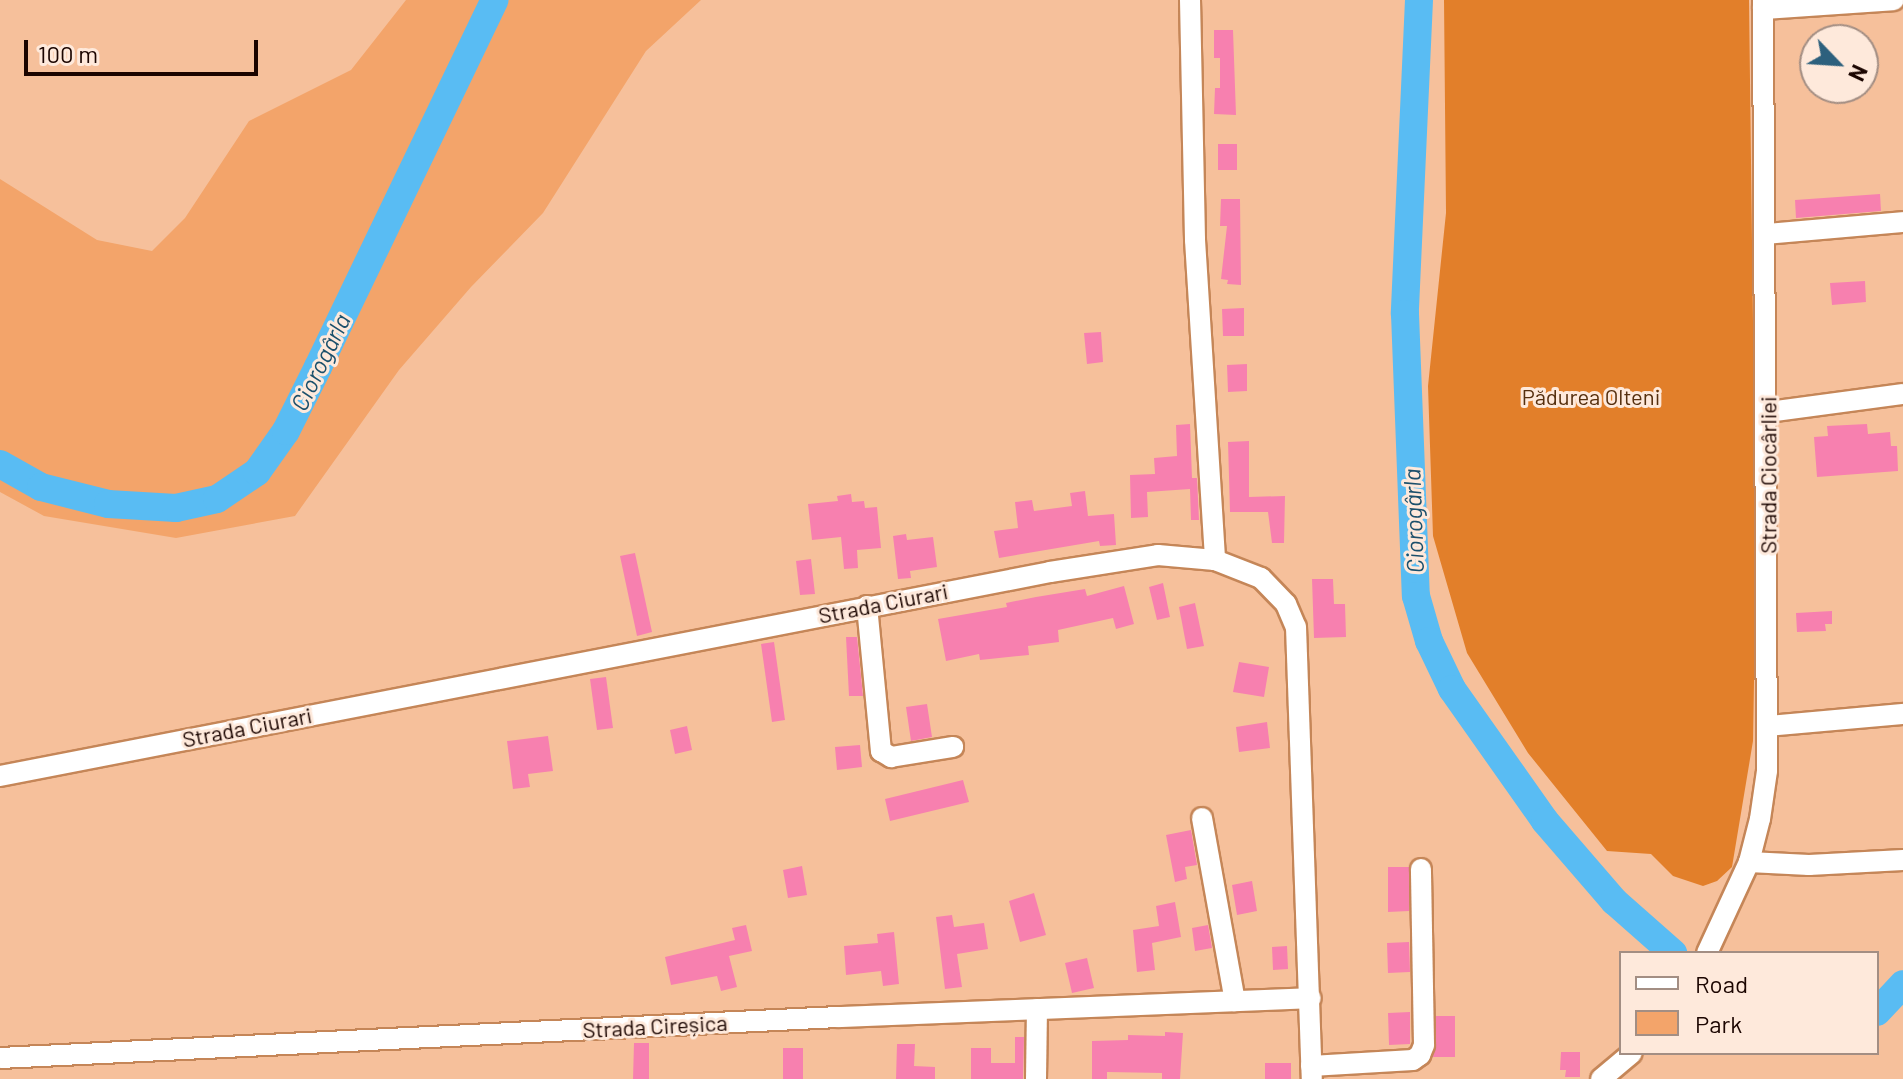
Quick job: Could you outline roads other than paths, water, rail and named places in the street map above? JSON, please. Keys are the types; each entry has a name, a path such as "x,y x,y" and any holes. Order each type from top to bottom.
{"street":[{"path":"1190,0 1195,240 1215,560"},
{"path":"1763,5 1894,0"},
{"name":"Strada Ciocârliei","path":"1710,947 1749,862 1765,795 1768,726 1768,412 1763,5"},
{"path":"1766,234 1903,222"},
{"path":"1768,412 1903,394"},
{"name":"Strada Ciurari","path":"0,776 867,606 1158,555 1215,560 1261,578 1286,604 1296,627 1312,1072"},
{"path":"867,606 881,751 891,757 953,747"},
{"path":"1768,726 1903,714"},
{"path":"1202,818 1235,1001"},
{"path":"1749,862 1809,865 1903,860"},
{"path":"1312,1072 1413,1060 1420,1055 1424,1045 1421,869"},
{"name":"Strada Cireșica","path":"0,1058 1311,998"},
{"path":"1036,1079 1037,1009"},
{"path":"1601,1079 1630,1055"}],"waterway":[{"name":"Ciorogârla","path":"0,464 41,487 108,504 176,508 217,499 257,472 286,431 495,0"},
{"name":"Ciorogârla","path":"1419,0 1405,314 1416,596 1429,641 1452,689 1545,821 1614,901 1671,951"},
{"name":"Ciorogârla","path":"1879,1010 1903,984"}],"park label":[{"name":"Pădurea Olteni","path":"1591,397"}]}
